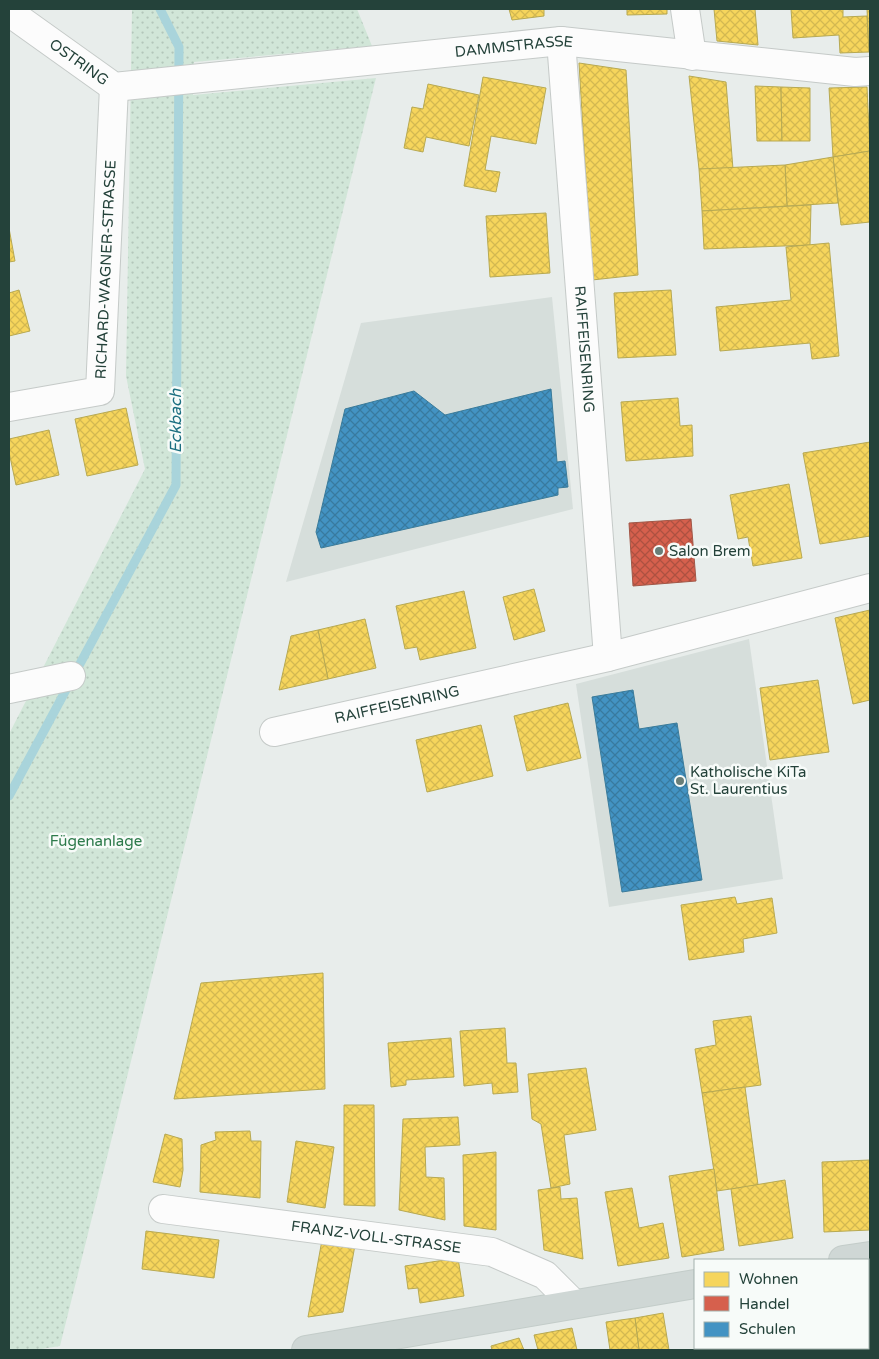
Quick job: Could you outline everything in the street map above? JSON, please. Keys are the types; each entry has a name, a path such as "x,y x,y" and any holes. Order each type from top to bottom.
{"main road":[{"path":"850,1259 870,1256"},
{"path":"306,1350 694,1284"}],"street":[{"path":"685,9 692,56"},
{"name":"OSTRING","path":"9,12 114,87 157,81"},
{"name":"DAMMSTRASSE","path":"157,81 561,41 855,72 870,71"},
{"name":"RAIFFEISENRING","path":"561,41 608,656"},
{"name":"RICHARD-WAGNER-STRASSE","path":"9,408 100,391 114,87"},
{"name":"RAIFFEISENRING","path":"274,732 608,656 870,588"},
{"path":"9,689 71,676"},
{"name":"FRANZ-VOLL-STRASSE","path":"163,1209 492,1252 545,1275 574,1304"}],"shaded area":[{"path":"552,297 573,509 286,582 361,323"},
{"name":"Katholische KiTa St. Laurentius","path":"749,639 783,879 609,907 576,684"}],"green space":[{"name":"Fügenanlage","path":"132,9 357,9 372,46 194,62 193,95 376,78 60,1346 35,1350 9,1350 9,734 145,469 126,376"}],"building: Wohnen":[{"path":"509,9 544,9 544,16 512,20"},
{"path":"627,9 667,9 667,14 627,15"},
{"path":"714,9 755,9 758,45 717,41"},
{"path":"791,9 843,9 843,17 867,16 869,52 840,53 839,35 793,38"},
{"path":"867,9 870,9 870,52 869,52"},
{"path":"579,63 626,70 638,275 592,280"},
{"path":"689,76 726,82 733,169 699,169"},
{"path":"483,77 546,88 536,144 491,136 485,170 500,172 496,192 464,186"},
{"path":"428,84 479,95 469,146 426,137 423,152 404,148 412,107 423,109"},
{"path":"755,86 781,87 782,141 757,141"},
{"path":"781,87 810,88 810,141 782,141"},
{"path":"867,87 870,151 833,157 829,88"},
{"path":"870,151 870,222 841,225 833,157"},
{"path":"833,157 838,203 787,206 785,165"},
{"path":"785,165 787,206 702,211 699,169"},
{"path":"811,205 810,245 704,249 702,211"},
{"path":"546,213 550,273 490,277 486,216"},
{"path":"9,228 15,261 9,262"},
{"path":"829,243 839,356 812,359 810,343 720,351 716,307 791,300 786,247"},
{"path":"19,290 30,331 9,336 9,293"},
{"path":"671,290 676,355 618,358 614,293"},
{"path":"678,398 680,426 692,425 693,456 626,461 621,402"},
{"path":"126,408 138,465 87,476 75,419"},
{"path":"49,430 59,475 16,485 9,452 9,439"},
{"path":"870,442 870,536 820,544 803,453"},
{"path":"789,484 802,558 753,566 748,537 738,539 730,495"},
{"path":"534,589 545,631 514,640 503,597"},
{"path":"464,591 476,648 420,660 417,647 405,649 396,606"},
{"path":"870,610 870,700 853,704 835,618"},
{"path":"365,619 376,668 328,679 318,630"},
{"path":"318,630 328,679 279,690 291,636"},
{"path":"818,680 829,752 770,760 760,688"},
{"path":"568,703 581,758 527,771 514,716"},
{"path":"481,725 493,776 427,792 416,740"},
{"path":"735,897 737,904 772,898 777,933 743,939 744,952 689,960 681,905"},
{"path":"323,973 325,1089 174,1099 201,983"},
{"path":"751,1016 761,1085 702,1093 695,1049 716,1045 713,1021"},
{"path":"505,1028 507,1063 516,1063 518,1092 493,1094 492,1083 464,1086 460,1031"},
{"path":"451,1038 454,1077 406,1080 406,1085 391,1087 388,1043"},
{"path":"586,1068 596,1130 564,1135 570,1184 551,1188 541,1124 532,1119 528,1074"},
{"path":"745,1087 758,1185 717,1191 702,1093"},
{"path":"344,1105 374,1105 375,1206 344,1205"},
{"path":"458,1117 460,1145 425,1147 426,1177 444,1178 445,1220 399,1210 403,1119"},
{"path":"250,1131 251,1141 261,1141 260,1198 200,1192 201,1145 216,1140 215,1132"},
{"path":"165,1134 182,1139 183,1170 180,1187 153,1182"},
{"path":"296,1141 334,1147 325,1208 287,1202"},
{"path":"496,1152 496,1230 464,1226 463,1155"},
{"path":"870,1160 870,1230 824,1232 822,1162"},
{"path":"714,1169 724,1250 682,1257 669,1176"},
{"path":"785,1180 793,1238 739,1246 731,1189"},
{"path":"560,1187 561,1199 577,1198 583,1259 544,1250 538,1190"},
{"path":"632,1188 639,1228 663,1223 669,1258 618,1266 605,1192"},
{"path":"146,1231 219,1240 214,1278 142,1269"},
{"path":"322,1240 355,1245 343,1312 308,1317"},
{"path":"458,1258 464,1296 420,1303 418,1288 408,1289 405,1266"},
{"path":"663,1313 669,1350 639,1350 635,1318"},
{"path":"635,1318 639,1350 610,1350 606,1322"},
{"path":"572,1328 577,1350 538,1350 534,1335"},
{"path":"870,1328 870,1350 844,1350 869,1349"},
{"path":"519,1338 524,1350 492,1350 491,1346"}],"building: Handel":[{"path":"691,519 696,581 633,586 629,523"}],"building: Schulen":[{"path":"551,389 557,462 565,461 568,487 558,488 558,495 321,548 316,532 345,409 414,391 445,415"},
{"path":"633,690 639,729 677,723 702,880 622,892 592,697"}],"waterway":[{"name":"Eckbach","path":"9,796 176,485 179,47 160,9"}],"place":[{"name":"Salon Brem","path":"659,551"},
{"name":"Katholische KiTa St. Laurentius","path":"680,781"}]}
